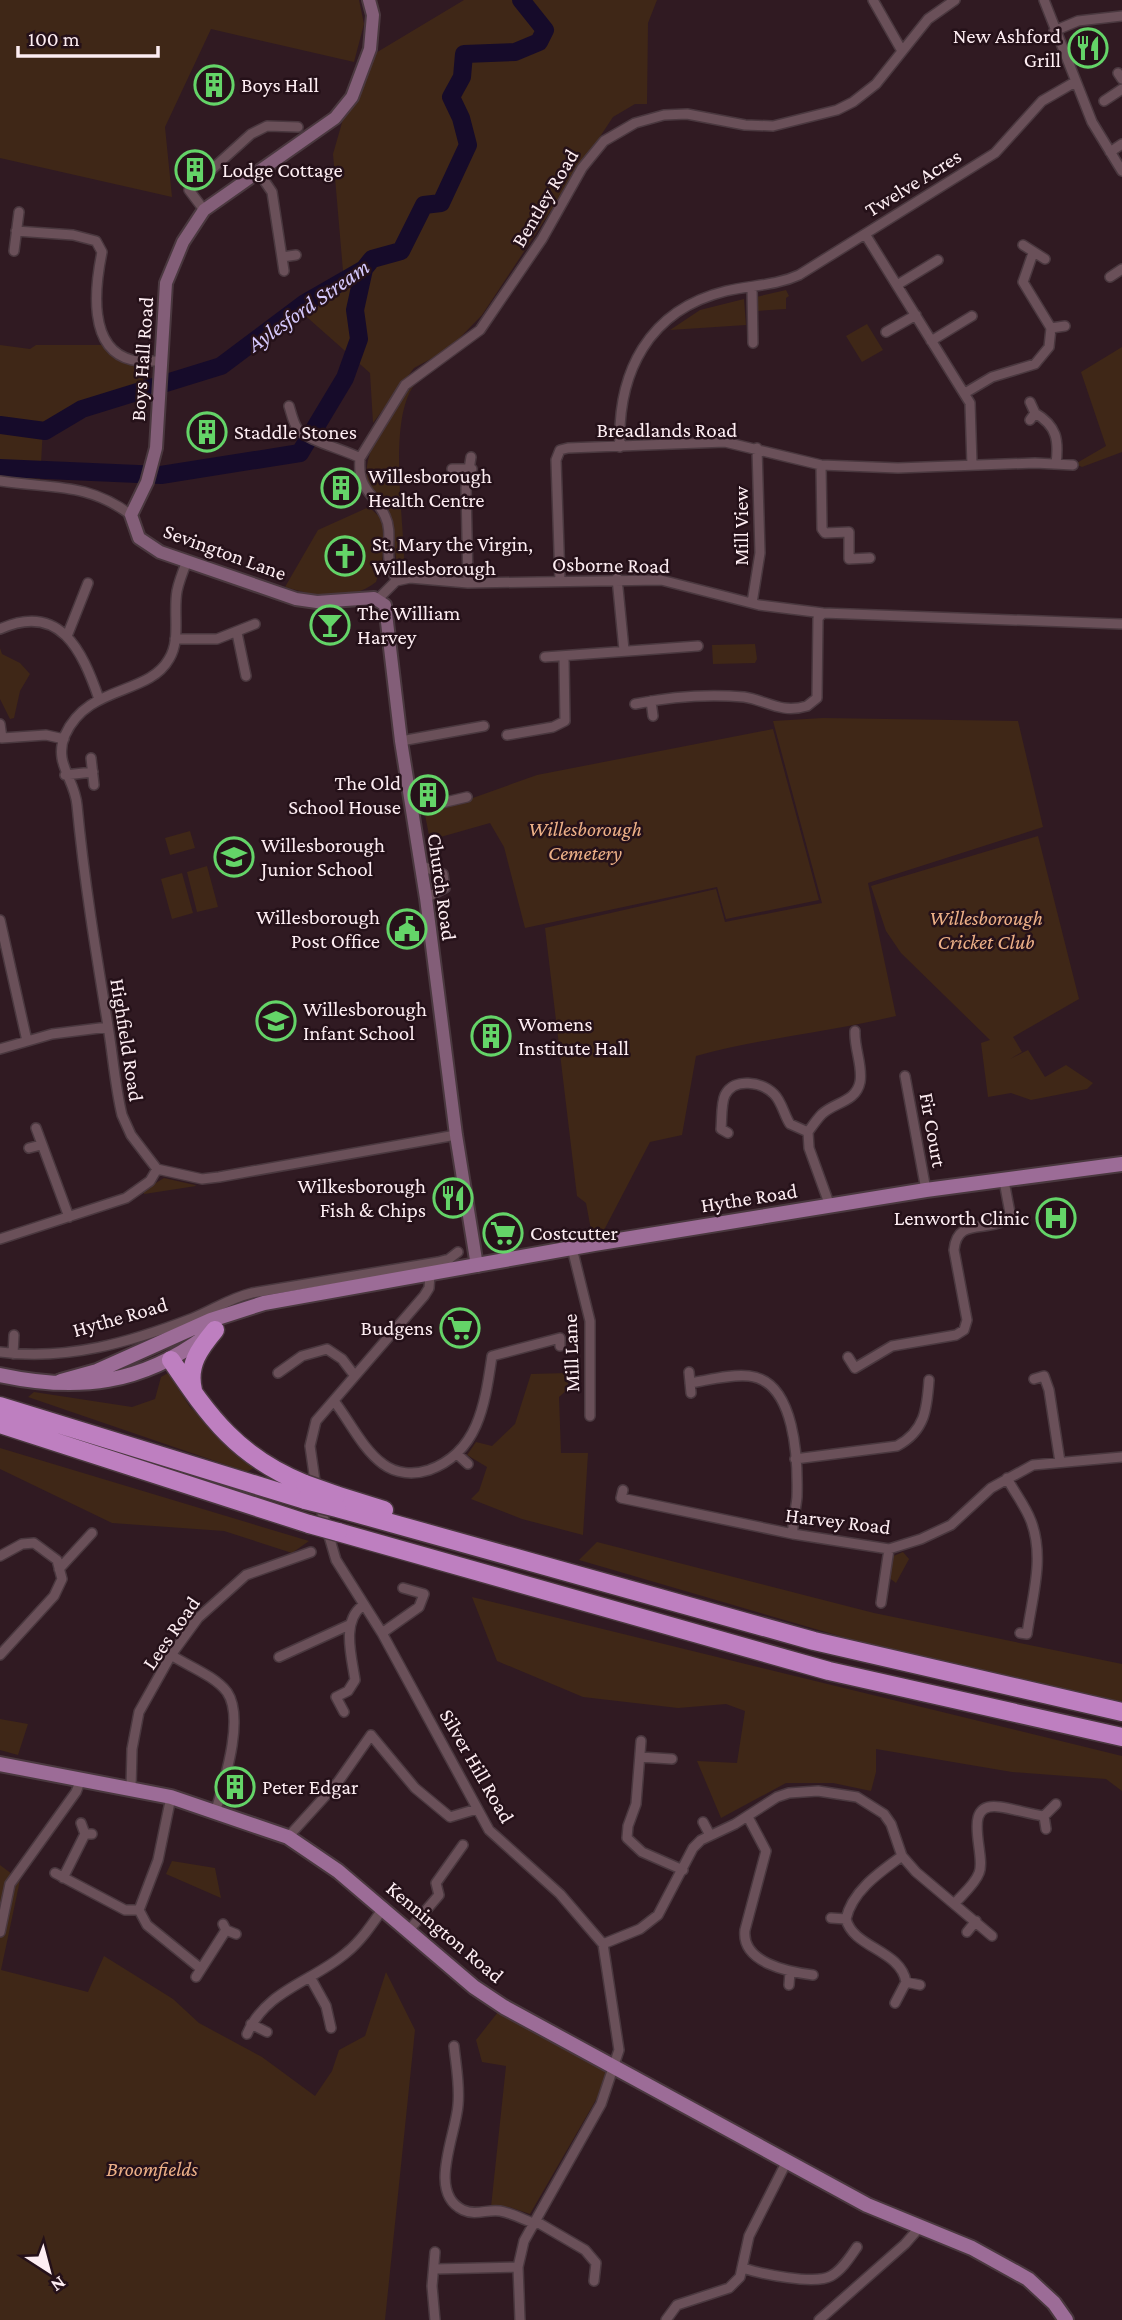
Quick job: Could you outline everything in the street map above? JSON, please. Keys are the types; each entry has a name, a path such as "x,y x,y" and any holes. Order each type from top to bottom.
{"highway":[{"path":"193,1393 190,1373 194,1360 215,1330"},
{"path":"171,1360 215,1422 238,1446 305,1492"},
{"path":"0,1406 305,1492 558,1571 814,1642 1122,1712"},
{"path":"0,1424 309,1524 334,1539 829,1671 1122,1737"},
{"path":"0,1434 83,1451"}],"main road":[{"name":"Hythe Road","path":"61,1381 97,1371 211,1320 236,1304 264,1303 384,1276 429,1275 572,1248 926,1190 1122,1164"},
{"name":"Hythe Road","path":"0,1375 90,1384 109,1381 171,1360 215,1330 236,1304"},
{"path":"97,1371 122,1369 161,1355 171,1360"},
{"name":"Kennington Road","path":"0,1764 80,1782 131,1788 172,1797 288,1837 338,1871 410,1929 474,1987 504,2007 867,2205 972,2248 1028,2279 1066,2320"}],"street":[{"name":"Boys Hall Road","path":"131,515 152,465 166,283 183,242 204,210 335,118 352,97 370,48 373,15 369,0"},
{"path":"873,0 902,51"},
{"name":"Bentley Road","path":"360,458 404,385 480,330 542,239 582,168 604,141 635,123 664,115 687,114 758,126 812,118 836,110 865,94 928,19 955,0"},
{"path":"1044,0 1054,32 1091,122 1122,171"},
{"path":"1054,32 1078,21 1122,16"},
{"name":"Twelve Acres","path":"620,447 620,405 625,384 635,361 655,332 691,304 727,290 779,284 799,275 1001,148 1042,101 1075,82"},
{"path":"1104,101 1122,89"},
{"path":"204,210 189,190 251,134 267,126 294,127 288,140"},
{"path":"1110,152 1122,144"},
{"path":"259,173 271,192 284,271"},
{"path":"14,251 19,212"},
{"path":"16,231 73,236 96,242 102,252 98,272 97,315 106,339 127,358 160,361"},
{"path":"865,234 965,393 971,412 972,466"},
{"path":"1023,245 1045,260"},
{"path":"965,393 992,377 1041,360 1049,347 1051,328 1023,282 1033,253"},
{"path":"282,257 296,255"},
{"path":"897,285 938,260"},
{"path":"1110,277 1122,269"},
{"path":"752,288 753,342"},
{"path":"886,332 916,315"},
{"path":"931,341 972,316"},
{"path":"1051,328 1065,326"},
{"path":"1030,402 1032,416 1047,420 1057,435 1056,464"},
{"path":"289,406 297,428 309,437 342,448 360,458 365,492 381,509 388,523 389,564 396,581 379,599"},
{"name":"Breadlands Road","path":"560,581 557,454 568,448 725,442 821,465 898,468 1073,465"},
{"name":"Mill View","path":"752,603 760,553 757,449"},
{"path":"468,583 466,488 472,469 471,457"},
{"path":"821,465 822,530 825,533 849,532 849,559 870,558"},
{"path":"452,469 472,469"},
{"name":"Sevington Lane","path":"0,481 89,491 114,502 131,515 139,538 160,552 296,599 317,603 379,599"},
{"path":"0,724 2,738 46,734 64,739 79,713 99,699 159,672 174,651 177,591 187,561"},
{"name":"Osborne Road","path":"396,581 410,578 468,583 617,578 669,581 752,603 823,613 1122,624"},
{"path":"617,578 624,650"},
{"path":"67,636 88,583"},
{"name":"Church Road","path":"379,599 385,605 388,616 401,741 422,866 456,1135 477,1266"},
{"path":"635,704 742,697 768,706 807,706 817,698 818,618 823,613"},
{"path":"1,625 28,620 47,622 67,636 80,652 99,699"},
{"path":"175,639 208,640 237,633 255,624"},
{"path":"237,633 246,676"},
{"path":"545,657 564,658 624,650 698,646"},
{"path":"507,735 553,727 565,721 564,658"},
{"path":"651,701 653,716"},
{"path":"401,741 484,726"},
{"name":"Highfield Road","path":"64,739 61,761 77,802 92,939 122,1115 131,1135 157,1169"},
{"path":"91,758 94,785"},
{"path":"65,775 93,772"},
{"path":"412,810 467,797"},
{"path":"422,866 443,874 446,882 445,888 426,898"},
{"path":"0,920 27,1041"},
{"path":"0,1049 52,1034 108,1027"},
{"path":"830,1206 815,1166 808,1132 821,1114 845,1102 857,1089 860,1073 854,1046 855,1031"},
{"name":"Fir Court","path":"905,1076 926,1190"},
{"path":"721,1132 724,1097 734,1085 740,1083 754,1084 773,1093 790,1125 808,1132"},
{"path":"36,1128 69,1217"},
{"path":"0,1239 125,1198 149,1181 157,1169 202,1179 456,1135"},
{"path":"29,1148 41,1145"},
{"path":"848,1357 855,1368 892,1346 956,1335 964,1330 967,1320 954,1250 955,1238 963,1230 1007,1219 1010,1213 1004,1181"},
{"name":"Mill Lane","path":"572,1248 590,1321 590,1416"},
{"name":"Hythe Road","path":"384,1276 449,1259 458,1252"},
{"path":"334,1539 312,1472 310,1446 316,1421 424,1296 429,1287 429,1275"},
{"name":"Hythe Road","path":"0,1352 72,1354 126,1341 236,1304"},
{"path":"12,1354 14,1335"},
{"path":"334,1401 374,1456 394,1470 420,1473 446,1462 457,1454 472,1436 481,1416 492,1356 560,1338 560,1346"},
{"path":"278,1373 302,1356 327,1349 342,1359 355,1376"},
{"path":"689,1372 691,1388 748,1376 768,1383 783,1400 788,1412 795,1459 797,1494 793,1534"},
{"path":"1034,1379 1044,1376 1049,1390 1060,1462"},
{"path":"795,1459 897,1446 909,1440 924,1420 929,1380"},
{"path":"457,1454 467,1464"},
{"name":"Harvey Road","path":"623,1490 621,1498 793,1534 889,1549 921,1539 951,1525 1007,1478 1033,1465 1122,1457"},
{"path":"1007,1478 1031,1521 1037,1541 1037,1571 1027,1634 1020,1633"},
{"path":"59,1570 92,1533"},
{"name":"Silver Hill Road","path":"334,1539 362,1606 382,1633 491,1833 560,1894 601,1941"},
{"path":"0,1556 22,1544 34,1543 57,1560 62,1579 60,1588 0,1655"},
{"path":"881,1603 889,1549"},
{"name":"Lees Road","path":"131,1788 132,1748 139,1712 172,1655 198,1618 241,1579 284,1559 311,1552"},
{"path":"382,1633 419,1607 424,1594 403,1588"},
{"path":"344,1712 336,1697 348,1691 355,1680 349,1625 356,1611 362,1606"},
{"path":"279,1657 349,1625"},
{"path":"172,1655 220,1686 231,1700 230,1763 216,1810"},
{"path":"288,1837 338,1782 371,1735 415,1788 450,1817 477,1809"},
{"path":"642,1741 637,1798 627,1838 642,1852 683,1870"},
{"path":"640,1757 672,1759"},
{"path":"0,1932 10,1884 76,1792 80,1782"},
{"path":"520,2320 518,2267 524,2241 601,2104 616,2067 619,2050 601,1941 640,1930 655,1918 693,1848 710,1835 748,1817 777,1797 789,1793 818,1791 857,1797 884,1814 891,1824 902,1856 916,1872 992,1936"},
{"path":"172,1797 159,1857 139,1910 147,1925 198,1973 224,1927 236,1934"},
{"path":"1044,1816 1056,1804"},
{"path":"955,1903 980,1871 981,1854 975,1828 977,1818 984,1811 1001,1807 1044,1816"},
{"path":"1044,1816 1046,1829"},
{"path":"748,1817 766,1851 744,1938 748,1948 761,1959 790,1972 813,1975"},
{"path":"703,1822 710,1835"},
{"path":"81,1823 89,1834 59,1876 125,1910 139,1910"},
{"path":"410,1929 439,1895 436,1883 463,1844"},
{"path":"846,1919 856,1897 873,1879 902,1856"},
{"path":"247,2034 251,2024 277,1995 345,1955 384,1908"},
{"path":"831,1918 846,1919"},
{"path":"846,1919 853,1932 898,1965 906,1982"},
{"path":"967,1932 976,1921"},
{"path":"789,1985 790,1972"},
{"path":"310,1977 327,2012 331,2028"},
{"path":"906,1982 919,1985"},
{"path":"895,2003 906,1982"},
{"path":"316,2015 327,2012"},
{"path":"251,2024 267,2032"},
{"path":"454,2046 459,2082 458,2106 447,2170 446,2192 451,2201 469,2213 499,2211 536,2223 585,2249 596,2263 594,2281"},
{"path":"666,2320 677,2305 687,2299 729,2288 740,2277 751,2230 787,2161"},
{"path":"819,2320 905,2244 919,2228"},
{"path":"743,2268 774,2276 821,2280 843,2267 857,2247"},
{"path":"435,2252 432,2286 435,2320"},
{"path":"435,2269 518,2267"}],"green space":[{"path":"0,0 359,0 364,24 354,62 211,29 165,127 172,197 0,158"},
{"path":"464,0 657,0 648,23 647,104 635,104 613,117 482,315 449,349 414,368 373,423 370,373 300,311 343,271 333,154 359,63"},
{"path":"786,290 789,296 786,298 786,309 756,311 756,297"},
{"path":"744,299 746,325 670,330 700,310"},
{"path":"867,324 883,350 862,362 846,336"},
{"path":"0,345 30,349 36,345 104,345 126,362 142,364 143,383 83,403 43,427 40,482 0,474"},
{"path":"1122,347 1122,452 1082,467 1075,464 1106,446 1081,372"},
{"path":"416,383 407,398 402,417 400,491 406,565 426,570 426,575 401,571 396,558 391,518 370,487 367,470 369,457 381,429"},
{"path":"369,507 385,522 382,563 376,582 355,593 332,596 285,587 318,530"},
{"path":"755,644 755,663 713,664 712,645"},
{"path":"0,648 2,654 20,663 30,674 20,691 14,718 10,719 0,699"},
{"path":"823,718 1018,721 1043,827 868,883 896,1016 696,1056 682,1135 650,1142 603,1232 592,1235 586,1203 577,1196 545,928 716,889 725,922 822,903 773,721"},
{"name":"Willesborough Cemetery","path":"773,729 819,900 726,919 717,887 525,928 504,847 490,823 430,840 425,815 537,775"},
{"path":"190,831 195,848 170,855 165,838"},
{"name":"Willesborough Cricket Club","path":"1038,836 1079,999 1013,1037 1022,1052 1010,1059 1028,1050 1045,1077 1066,1065 1093,1083 1087,1089 1031,1100 1011,1093 988,1097 981,1043 990,1040 901,953 886,931 871,886"},
{"path":"207,866 218,907 197,912 187,872"},
{"path":"182,873 193,913 172,919 161,879"},
{"path":"164,1178 196,1186 144,1194 144,1190"},
{"path":"168,1373 190,1407 255,1467 247,1472 28,1397 34,1392 132,1407 155,1399 161,1377"},
{"path":"568,1373 568,1389 559,1397 561,1453 588,1453 583,1535 522,1519 471,1499 479,1491 487,1467 467,1455 476,1442 492,1446 515,1424 531,1374"},
{"path":"0,1448 309,1541 292,1553 224,1531 112,1523 0,1469"},
{"path":"597,1542 874,1613 1122,1664 1122,1702 860,1642 579,1560"},
{"path":"903,1552 909,1559 896,1583 888,1577 891,1557"},
{"path":"472,1597 1122,1756 1122,1791 1106,1779 1012,1772 876,1749 876,1772 871,1791 833,1783 786,1783 721,1818 697,1761 737,1763 745,1711 726,1704 678,1708 583,1697 497,1661"},
{"path":"0,1719 28,1724 18,1755 0,1750"},
{"path":"172,1861 215,1868 221,1898 166,1874"},
{"name":"Broomfields","path":"0,1865 20,1880 1,1970 88,1992 104,1956 173,1999 199,2023 262,2057 315,2096 332,2071 339,2050 365,2036 386,1972 415,2030 385,2320 0,2320"},
{"path":"498,2012 605,2070 608,2079 530,2214 509,2207 491,2207 506,2066 482,2062 476,2040"}],"waterway":[{"name":"Aylesford Stream","path":"0,425 45,431 82,409 221,366 305,303 364,269 372,259 401,251 424,205 441,203 468,145 461,118 451,97 462,77 464,54 515,52 539,42 545,30 521,0"},
{"path":"0,468 161,475 300,453 345,378 359,339 355,310 364,269"}],"place":[{"name":"New Ashford Grill","path":"1088,48"},
{"name":"Boys Hall","path":"214,85"},
{"name":"Lodge Cottage","path":"195,170"},
{"name":"Staddle Stones","path":"207,432"},
{"name":"Willesborough Health Centre","path":"341,488"},
{"name":"St. Mary the Virgin, Willesborough","path":"345,556"},
{"name":"The William Harvey","path":"330,625"},
{"name":"The Old School House","path":"428,795"},
{"name":"Willesborough Junior School","path":"234,857"},
{"name":"Willesborough Post Office","path":"407,929"},
{"name":"Willesborough Infant School","path":"276,1021"},
{"name":"Womens Institute Hall","path":"491,1036"},
{"name":"Wilkesborough Fish & Chips","path":"453,1198"},
{"name":"Lenworth Clinic","path":"1056,1218"},
{"name":"Costcutter","path":"503,1233"},
{"name":"Budgens","path":"460,1328"},
{"name":"Peter Edgar","path":"235,1787"}]}
